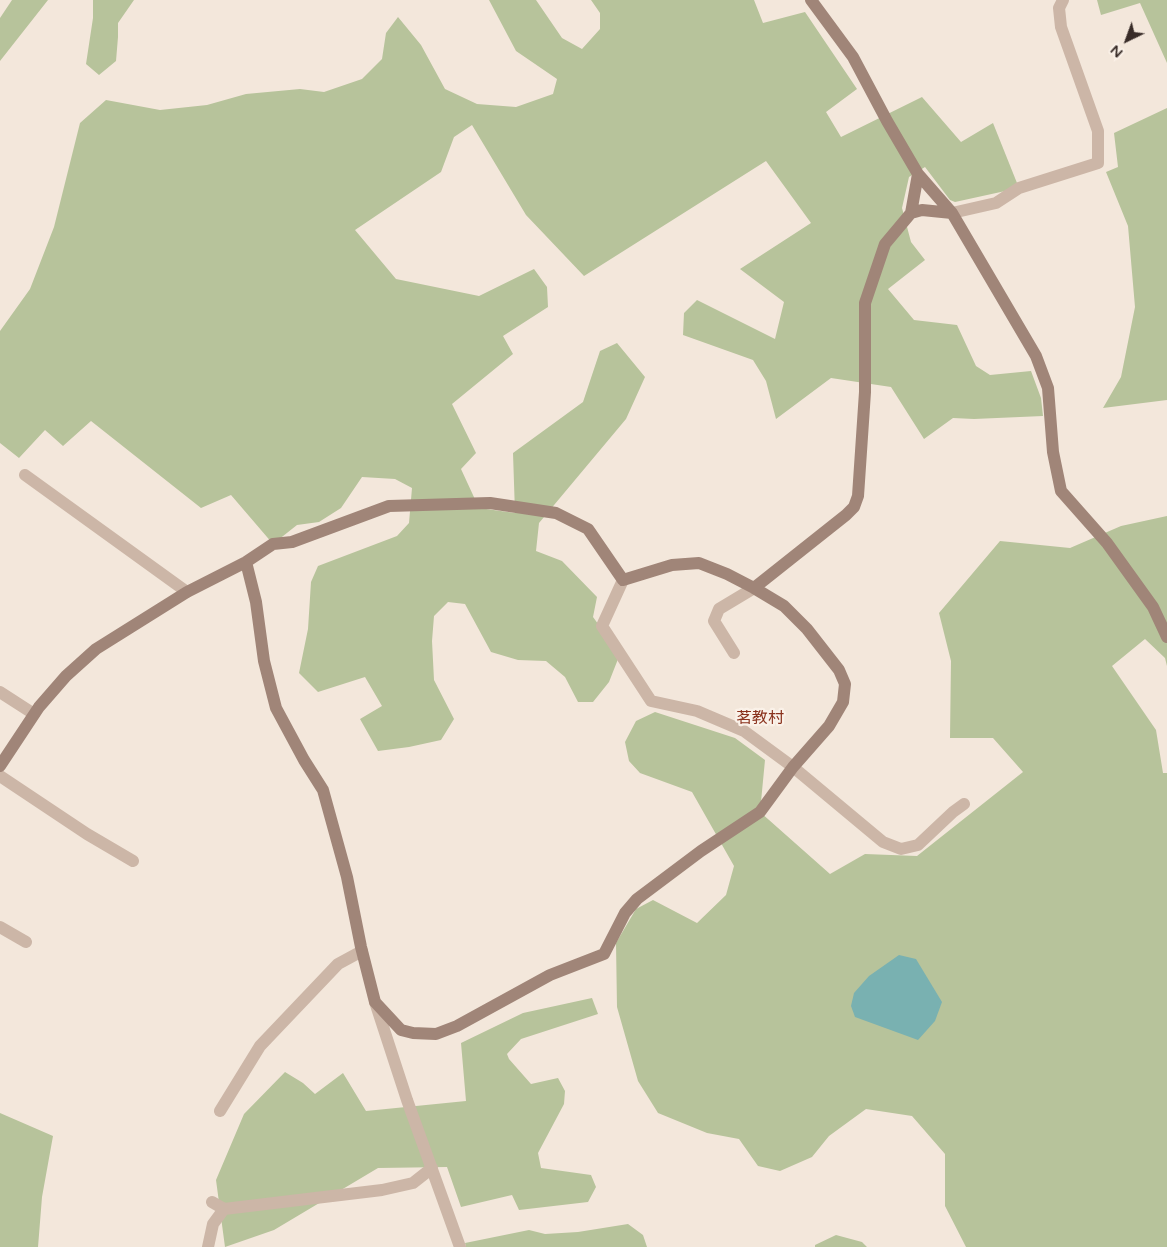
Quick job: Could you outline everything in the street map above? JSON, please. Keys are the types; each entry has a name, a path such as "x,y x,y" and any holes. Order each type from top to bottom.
{"street":[{"path":"811,0 853,57 918,174 952,213 1036,356 1048,388 1053,452 1061,491 1107,543 1153,607 1167,638"},
{"path":"911,213 922,210 952,213 996,203 1019,188 1098,163 1098,131 1062,27 1059,8 1064,0"},
{"path":"734,653 714,622 719,609 754,588 846,515 858,496 865,392 865,303 885,244 911,213 918,174"},
{"path":"25,475 187,592"},
{"path":"0,766 34,714 66,676 96,649 187,592 246,562 273,544 292,542 389,506 490,503 556,513 588,528 623,580"},
{"path":"246,562 256,602 264,660 276,708 304,760 323,790 347,877 362,952 375,1002 407,1100 460,1247"},
{"path":"375,1002 400,1030 413,1033 436,1034 457,1026 550,975 604,954 625,914 637,899 701,850 760,812 793,767 829,726 843,702 845,684 839,670 807,629 784,606 727,574 699,564 672,565 623,580 602,626 650,701 696,711 744,731 793,767 883,842 901,849 918,845 964,804"},
{"path":"0,692 34,714"},
{"path":"0,776 87,834 133,861"},
{"path":"0,927 26,942"},
{"path":"220,1111 260,1046 338,964 362,952"},
{"path":"212,1202 224,1209 382,1190 413,1183 432,1168"},
{"path":"208,1247 214,1224 224,1209"}],"green space":[{"path":"12,0 48,0 0,61 0,18"},
{"path":"93,0 134,0 118,23 116,61 99,75 86,64 93,18"},
{"path":"489,0 536,0 562,38 582,49 600,29 600,13 591,0 754,0 763,23 805,12 857,89 826,112 841,137 922,97 961,142 993,123 1019,188 955,202 950,200 925,167 909,177 902,208 911,242 925,260 888,289 914,320 957,325 976,366 990,375 1031,371 1041,398 1043,416 953,418 924,439 891,387 831,378 776,419 766,381 753,360 683,335 684,313 697,300 775,339 784,302 740,269 811,223 766,161 584,276 526,215 472,125 454,137 441,172 355,230 396,279 479,296 534,269 547,287 548,307 503,336 513,354 452,404 476,453 461,469 479,508 515,513 513,453 583,402 600,351 617,343 645,377 626,419 539,523 536,551 562,561 597,597 593,617 620,654 609,682 593,702 578,702 565,677 546,661 518,660 491,652 465,604 448,602 434,616 432,641 434,680 454,719 441,740 378,751 360,719 382,706 365,677 318,692 299,673 308,629 311,582 318,566 397,536 409,523 412,488 395,479 362,477 341,508 319,522 297,525 273,544 231,495 201,508 91,421 63,446 45,430 19,458 0,443 0,331 30,289 54,227 80,123 106,100 160,110 207,105 246,94 300,89 324,92 362,79 382,59 386,33 398,17 421,45 445,89 477,104 516,107 553,94 557,79 516,51"},
{"path":"1097,0 1167,0 1167,63 1140,3 1101,15"},
{"path":"1167,108 1167,400 1103,408 1121,377 1135,307 1128,226 1106,172 1118,167 1114,133"},
{"path":"1167,516 1167,666 1165,658 1145,639 1112,666 1156,730 1163,773 1167,773 1167,1247 966,1247 945,1206 945,1154 912,1116 866,1109 829,1136 812,1157 780,1171 758,1166 739,1139 707,1133 658,1113 638,1081 617,1007 616,943 636,909 653,900 697,923 726,895 734,866 692,792 640,773 629,761 625,742 636,721 655,712 735,738 765,760 760,812 830,874 865,854 917,856 1023,772 993,738 950,738 951,661 939,613 1000,541 1070,548 1121,526"},
{"path":"592,998 598,1014 521,1039 507,1054 509,1059 531,1084 558,1078 565,1091 564,1104 538,1153 541,1168 591,1175 596,1187 588,1202 519,1210 512,1195 461,1207 447,1167 378,1168 274,1230 225,1247 216,1180 244,1114 285,1072 303,1083 315,1094 343,1073 366,1111 466,1101 461,1043 523,1013"},
{"path":"0,1113 53,1136 42,1197 38,1247 0,1247"},
{"path":"628,1224 643,1235 647,1247 466,1247 465,1243 529,1230 545,1234 578,1232"},
{"path":"836,1235 862,1242 867,1247 815,1247 815,1245"}],"water":[{"path":"899,955 916,959 942,1002 935,1021 918,1040 855,1017 851,1006 854,993 869,976"}],"district":[{"name":"茗教村","path":"760,719"}]}
